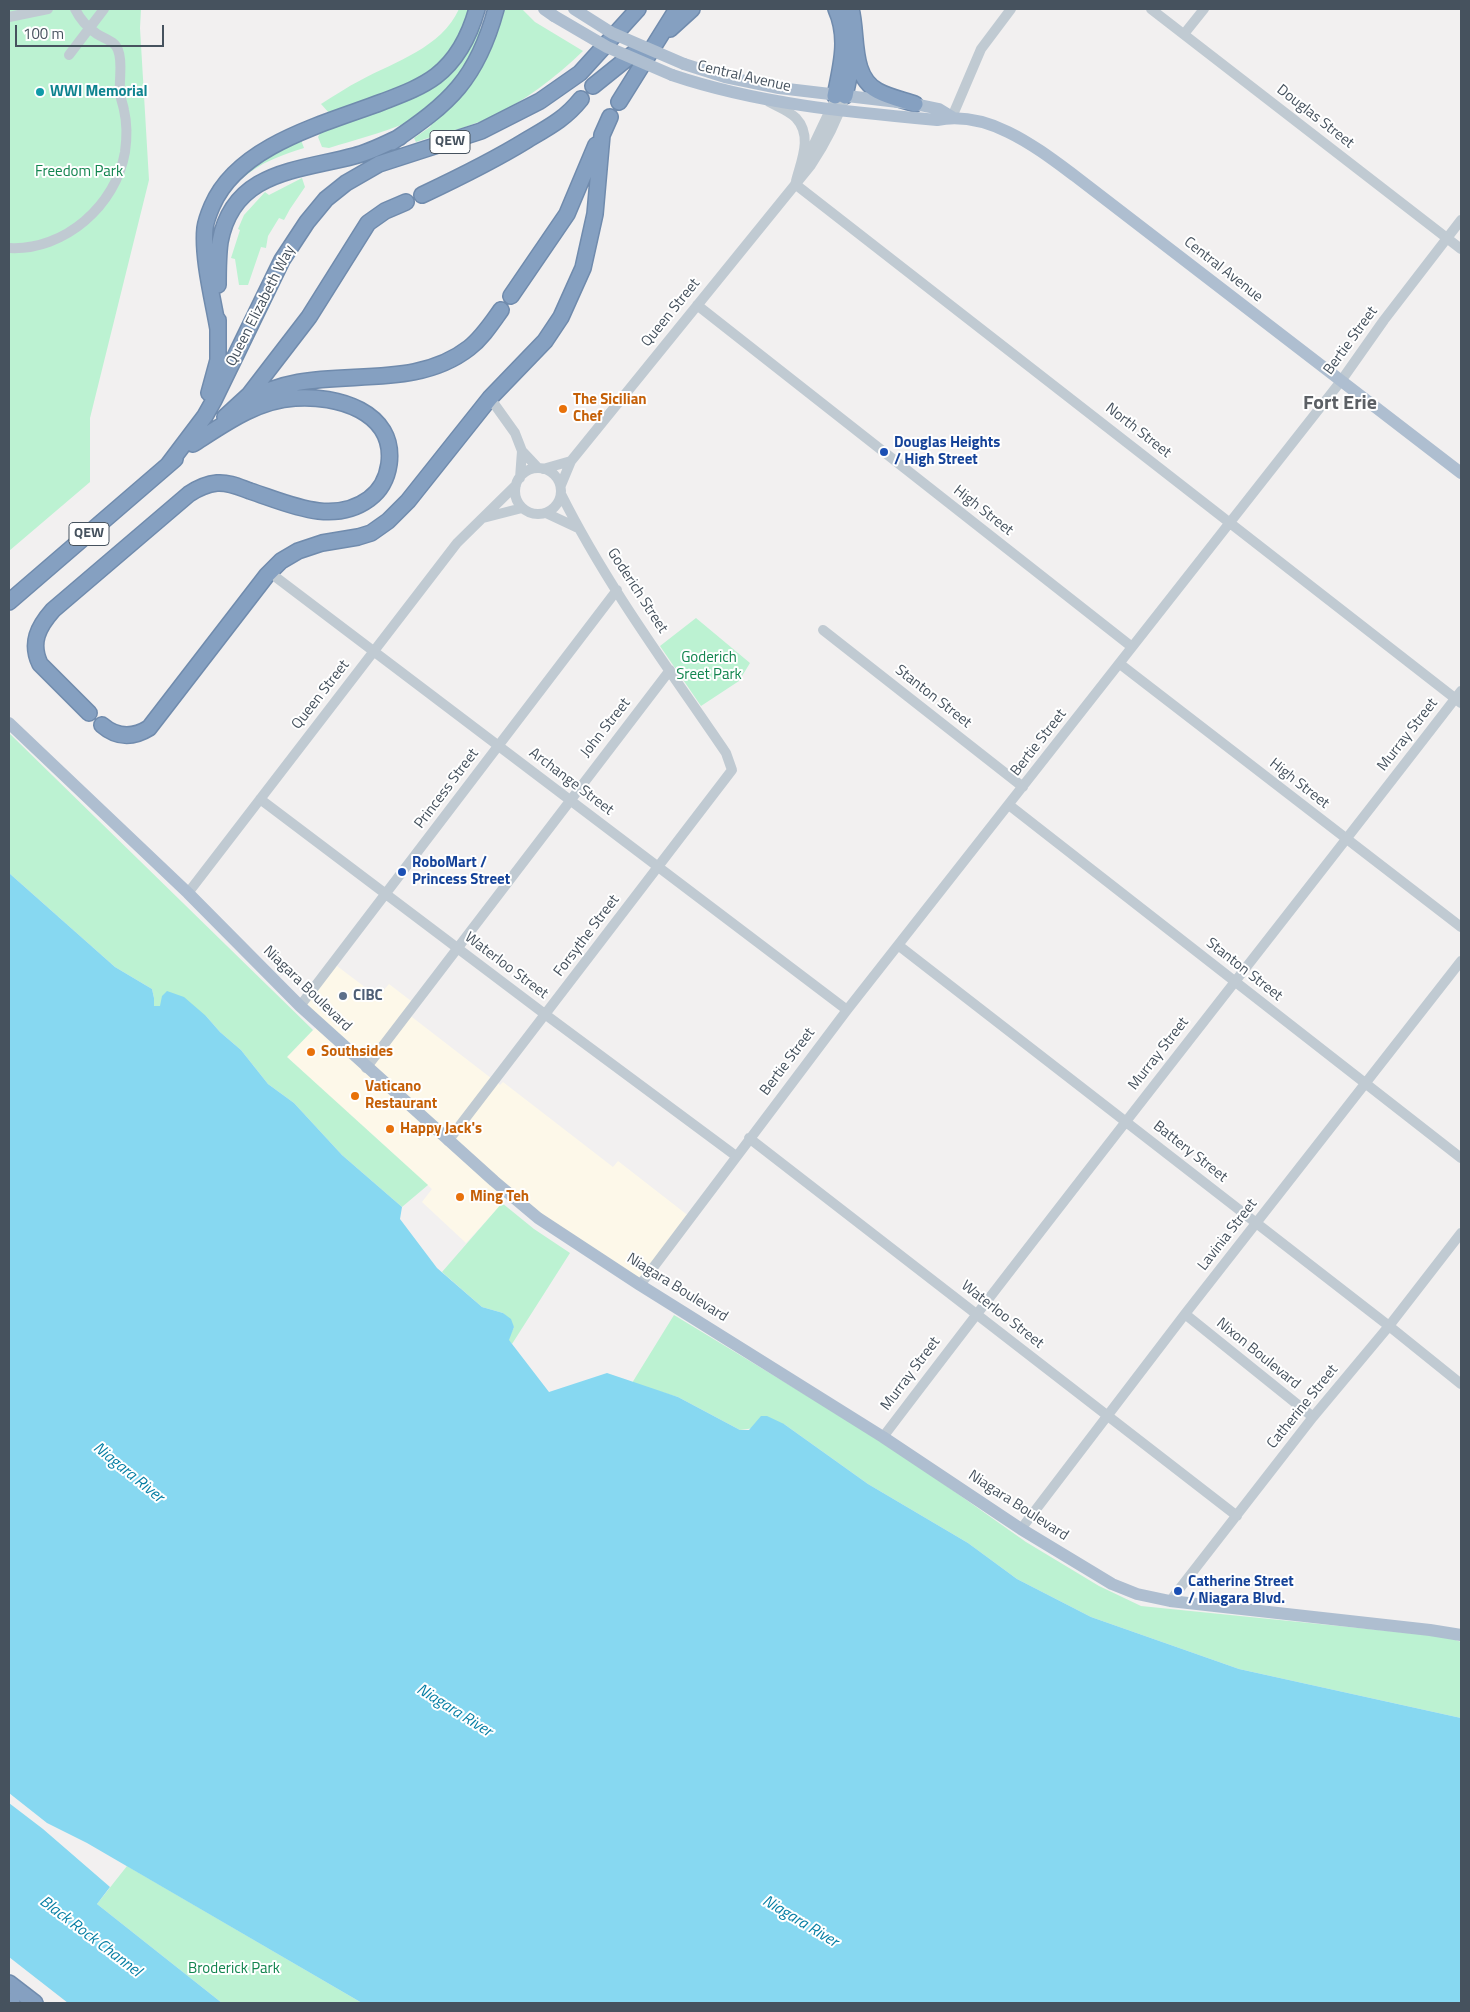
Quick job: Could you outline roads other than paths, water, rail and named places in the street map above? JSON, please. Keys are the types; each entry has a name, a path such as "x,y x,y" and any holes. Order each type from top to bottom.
{"highway":[{"path":"218,329 204,235 210,210 222,186 248,161 272,146 410,91 437,75 460,50 469,33 477,9"},
{"path":"272,279 289,237 315,200 338,178 400,137 440,107 466,78 482,50 496,9"},
{"path":"554,15 573,9"},
{"name":"Queen Elizabeth Way","path":"9,602 168,465 192,439 214,400 286,253 326,200 346,183 393,158 481,132 540,101 580,73 638,9"},
{"path":"593,86 645,51 692,9"},
{"path":"836,9 842,25 844,46 838,103"},
{"path":"851,9 860,68 867,81 877,90 915,104"},
{"path":"645,51 674,12"},
{"path":"618,102 645,51 674,12"},
{"path":"838,103 852,66 856,34"},
{"name":"QEW","path":"422,195 489,163 566,117 582,99"},
{"path":"102,725 112,732 124,736 136,734 149,728 273,568 290,555 304,549 322,543 371,533 388,521 408,501 490,398 545,340 561,317 583,268 595,214 599,166 602,135 608,123 574,201 511,296"},
{"path":"192,439 205,407 218,360 218,258 220,242 228,218 243,195 252,187 275,175 356,156 400,137"},
{"name":"QEW","path":"225,417 249,394 304,324 368,223 385,211 406,202"},
{"name":"QEW","path":"225,417 251,399 289,384 407,372 441,364 476,342 501,310"},
{"path":"89,713 40,664 35,640 40,626 53,610 189,494 207,484 224,483 302,508 319,512 337,512 359,505 370,499 384,480 390,458 384,435 373,419 356,407 330,399 295,398 279,400 260,406 192,439"},
{"name":"Queen Elizabeth Way","path":"192,439 225,417"},
{"path":"9,1984 35,2003"}],"main road":[{"name":"Central Avenue","path":"573,9 612,33 684,64 725,77 838,103 937,120 952,117"},
{"name":"Central Avenue","path":"554,15 607,46 672,75 720,90 767,101 915,104 938,109 952,117 988,124 1014,134 1082,182 1461,473"},
{"name":"Niagara Boulevard","path":"9,723 188,893 300,1006 366,1068 538,1218 640,1285 883,1437 1021,1529 1112,1584 1137,1594 1170,1601 1461,1635"}],"street":[{"path":"9,17 48,9"},
{"path":"9,248 34,246 71,232 87,220 101,205 112,189 120,171 125,152 127,132 125,112 120,93 120,55 113,42 90,28 75,9"},
{"path":"69,55 104,9"},
{"path":"952,117 981,48 1012,9"},
{"name":"Douglas Street","path":"1151,9 1461,249"},
{"path":"1184,34 1204,9"},
{"path":"767,101 796,118 805,133 805,144 795,184"},
{"name":"Queen Street","path":"561,490 570,461 795,184 838,103"},
{"name":"North Street","path":"795,184 1459,697"},
{"name":"Bertie Street","path":"640,1285 846,1010 1024,787 1341,381 1384,320 1461,220"},
{"name":"High Street","path":"697,305 1132,647"},
{"path":"490,398 515,433 522,451 541,468 557,477 561,490 558,502 553,509 546,513 529,513 518,502 515,494 522,451"},
{"path":"518,481 528,470 570,461"},
{"name":"Queen Street","path":"188,893 457,543 518,481"},
{"name":"Goderich Street","path":"561,490 578,528 726,753 732,770 730,772"},
{"path":"482,518 522,508"},
{"path":"546,513 578,528"},
{"name":"Archange Street","path":"277,578 846,1010"},
{"name":"Princess Street","path":"300,1006 617,590"},
{"name":"Stanton Street","path":"823,630 1024,787"},
{"name":"High Street","path":"1120,664 1461,927"},
{"name":"John Street","path":"366,1068 670,670"},
{"name":"Murray Street","path":"883,1437 1125,1120 1459,697"},
{"name":"Forsythe Street","path":"448,1141 730,772"},
{"name":"Waterloo Street","path":"260,799 736,1156"},
{"name":"Stanton Street","path":"1009,805 1461,1158"},
{"name":"Battery Street","path":"898,945 1125,1120 1461,1384"},
{"name":"Lavinia Street","path":"1021,1529 1185,1314 1461,961"},
{"name":"Waterloo Street","path":"749,1138 1237,1516"},
{"name":"Catherine Street","path":"1170,1601 1313,1417 1389,1326 1461,1233"},
{"name":"Nixon Boulevard","path":"1185,1314 1313,1417"}],"water":[{"name":"Niagara River","path":"9,873 115,967 152,989 154,1006 160,1006 162,996 167,991 184,997 206,1016 220,1032 241,1050 268,1084 294,1103 342,1155 402,1207 400,1219 437,1268 482,1307 503,1313 511,1319 514,1327 509,1340 549,1392 607,1373 678,1397 740,1430 749,1430 761,1416 767,1416 784,1424 868,1484 968,1543 1017,1579 1091,1617 1239,1669 1461,1718 1461,2003 362,2003 87,1843 47,1823 9,1793"},
{"name":"Black Rock Channel","path":"9,1803 43,1829 110,1887 97,1904 222,2003 68,2003 9,1957"}],"place":[{"name":"WWI Memorial","path":"40,92"},
{"name":"The Sicilian Chef","path":"563,409"},
{"name":"Douglas Heights / High Street","path":"884,452"},
{"name":"RoboMart / Princess Street","path":"402,872"},
{"name":"CIBC","path":"343,996"},
{"name":"Southsides","path":"311,1052"},
{"name":"Vaticano Restaurant","path":"355,1096"},
{"name":"Happy Jack's","path":"390,1129"},
{"name":"Ming Teh","path":"460,1197"},
{"name":"Catherine Street / Niagara Blvd.","path":"1178,1591"}],"district":[{"name":"Fort Erie","path":"1340,404"}],"park label":[{"name":"Freedom Park","path":"79,172"},
{"name":"Goderich Sreet Park","path":"709,666"},
{"name":"Broderick Park","path":"234,1969"}]}
